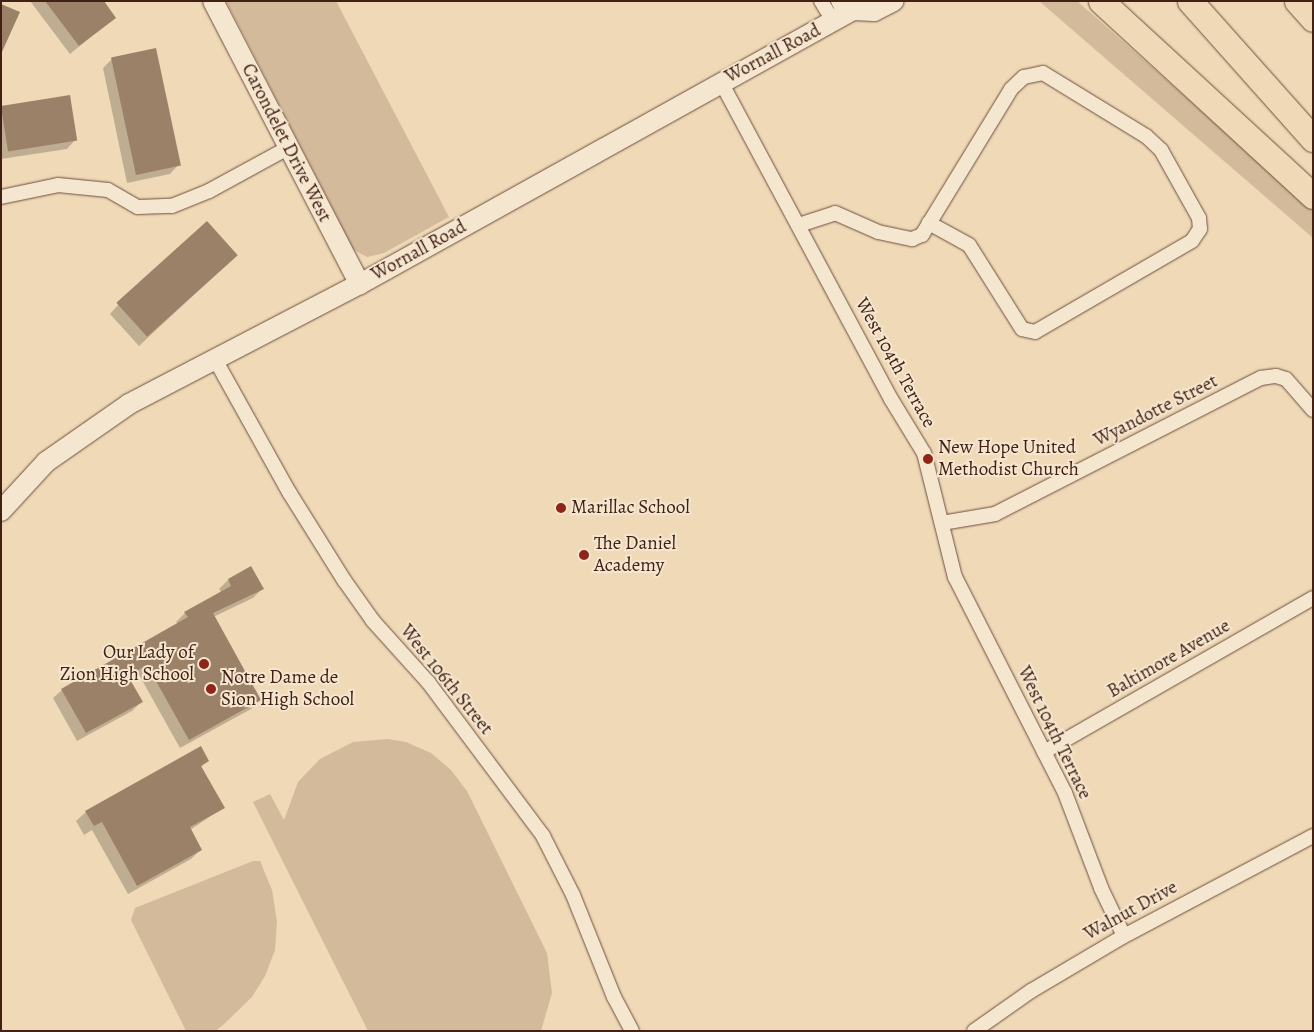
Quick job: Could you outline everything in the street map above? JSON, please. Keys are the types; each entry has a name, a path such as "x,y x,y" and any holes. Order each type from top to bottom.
{"highway":[{"path":"1101,1 1313,196"},
{"path":"1190,1 1313,139"},
{"path":"1297,1 1313,19"}],"main road":[{"name":"Carondelet Drive West","path":"213,1 360,284"},
{"name":"Wornall Road","path":"1,511 46,462 129,404 216,361 360,284 846,10 874,11 894,1"}],"street":[{"path":"821,1 846,10"},
{"path":"799,225 835,213 878,232 912,239 922,235 929,223 1011,89 1024,77 1043,73 1146,136 1161,150 1199,218 1200,229 1192,241 1035,332 1022,330 969,245 929,223"},
{"name":"West 104th Terrace","path":"721,82 891,399 924,453 955,577 1044,752 1083,837 1101,888 1124,936"},
{"path":"1,197 58,186 108,190 138,207 172,206 209,191 288,148"},
{"name":"West 106th Street","path":"216,361 289,492 344,580 373,621 428,682 543,836 574,895 614,997 632,1031"},
{"name":"Wyandotte Street","path":"942,523 996,514 1261,378 1276,376 1286,379 1313,410"},
{"name":"Baltimore Avenue","path":"1044,752 1313,598"},
{"name":"Walnut Drive","path":"974,1031 1031,991 1124,936 1313,836"}],"shaded area":[{"path":"226,1 336,1 449,217 384,253 367,257 354,250"},
{"path":"1039,1 1077,1 1313,209 1313,238"},
{"path":"388,739 406,742 431,753 451,770 467,791 547,953 552,993 541,1031 368,1031 253,802 270,794 284,820 298,782 320,759 353,742"},
{"path":"253,861 260,861 272,890 277,922 275,950 265,976 252,997 215,1031 186,1031 131,920 135,908"}],"building":[{"path":"45,1 104,1 116,18 79,46"},
{"path":"1,4 20,12 1,54"},
{"path":"156,48 181,165 136,175 111,58"},
{"path":"70,95 77,140 8,151 1,106"},
{"path":"207,221 238,255 147,337 116,303"},
{"path":"251,566 264,589 213,613 261,700 189,740 147,665 128,676 143,702 86,733 61,689 188,617 184,612 231,586 228,579"},
{"path":"201,746 209,761 201,766 225,808 190,827 202,850 137,886 102,822 94,826 85,811"}],"place":[{"name":"New Hope United Methodist Church","path":"928,459"},
{"name":"Marillac School","path":"561,508"},
{"name":"The Daniel Academy","path":"584,555"},
{"name":"Our Lady of Zion High School","path":"204,664"},
{"name":"Notre Dame de Sion High School","path":"211,689"}]}
